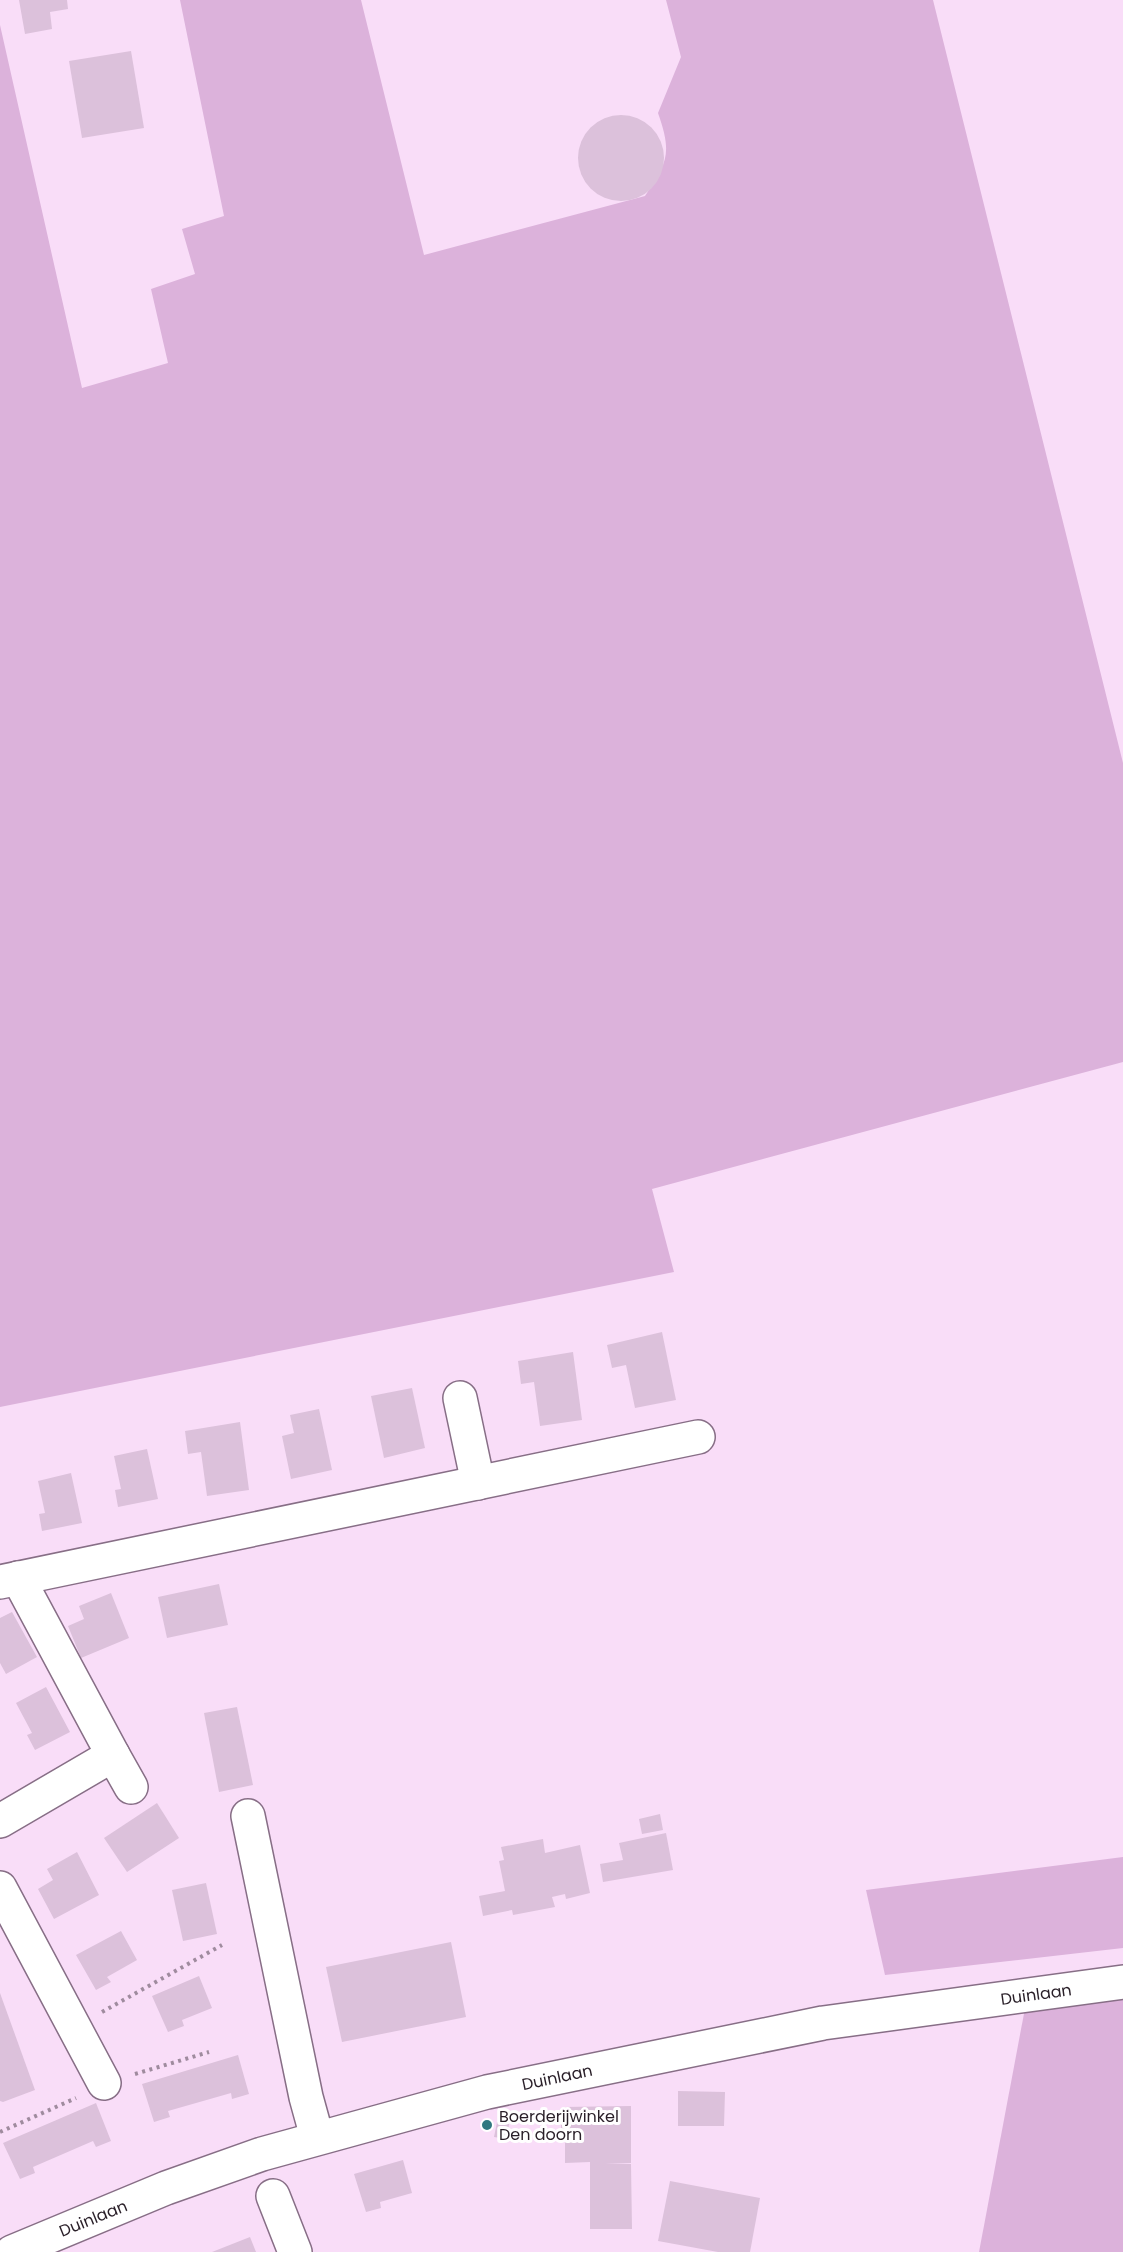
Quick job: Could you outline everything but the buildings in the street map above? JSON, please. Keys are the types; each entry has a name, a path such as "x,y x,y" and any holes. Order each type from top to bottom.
{"street":[{"path":"460,1398 478,1483"},
{"path":"131,1786 9,1580 698,1437"},
{"path":"0,1821 113,1755"},
{"path":"248,1816 303,2085 317,2137"},
{"path":"0,1888 104,2083"},
{"name":"Duinlaan","path":"12,2252 166,2188 317,2137 487,2092 823,2023 1123,1982"},
{"path":"273,2196 295,2252"}],"path":[{"path":"76,2027 222,1945"}],"shaded area":[{"path":"180,0 361,0 424,255 645,196 663,165 666,148 658,113 681,57 666,0 933,0 1123,763 1123,1062 652,1189 674,1272 0,1407 0,25 82,388 168,363 151,289 195,274 182,229 224,216"},
{"path":"1123,1857 1123,1948 885,1975 866,1890"},
{"path":"1123,1990 1123,2252 979,2252 1026,2003"}],"place":[{"name":"Boerderijwinkel Den doorn","path":"487,2125"}]}
